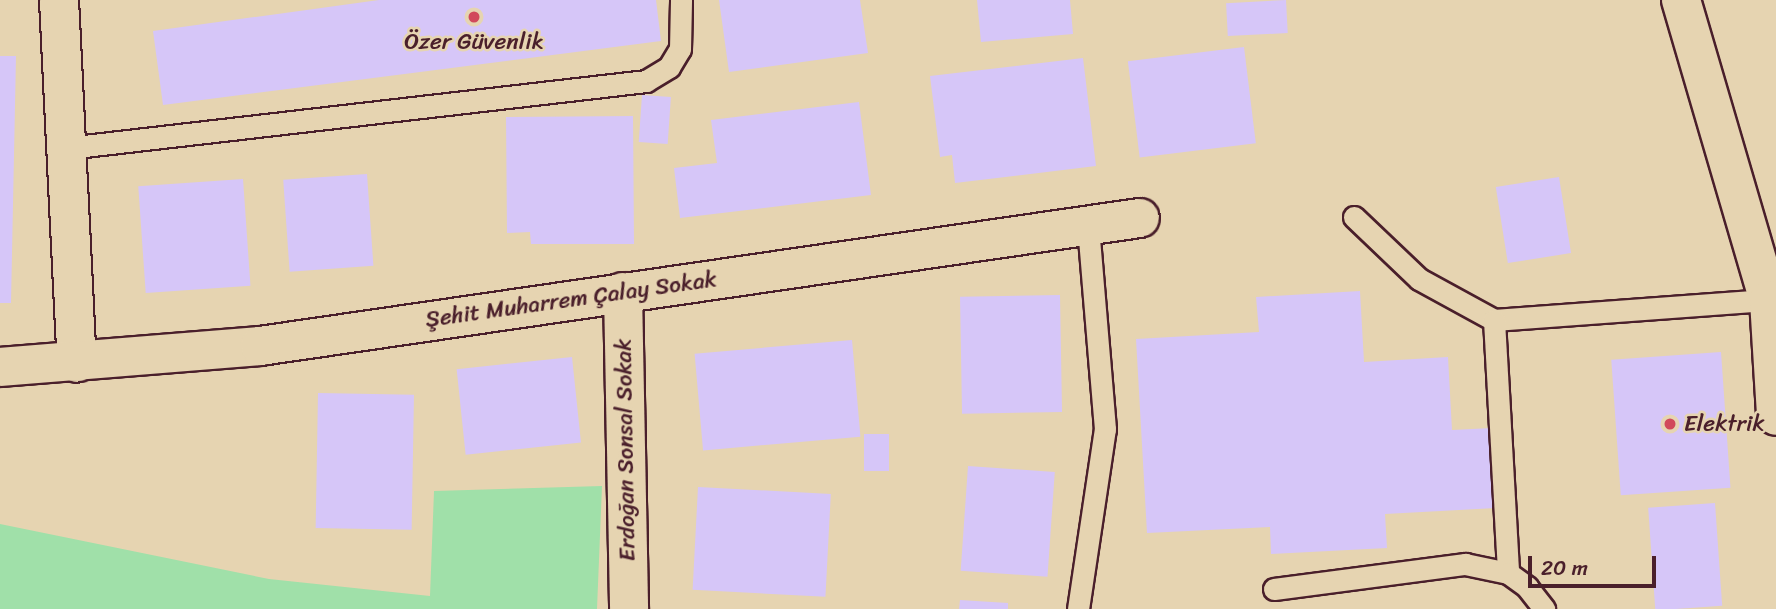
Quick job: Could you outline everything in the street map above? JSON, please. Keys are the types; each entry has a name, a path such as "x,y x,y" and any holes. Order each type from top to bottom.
{"street":[{"path":"59,0 77,363"},
{"path":"1681,0 1769,300 1776,416"},
{"name":"Şehit Muharrem Çalay Sokak","path":"0,367 77,363 260,346 1140,218"},
{"name":"Erdoğan Sonsal Sokak","path":"623,292 629,609"}],"lane":[{"path":"67,148 646,81 668,67 680,49 681,0"},
{"path":"1354,217 1419,279 1494,320 1769,300"},
{"path":"1078,609 1105,429 1088,226"},
{"path":"1494,320 1508,573"},
{"path":"1274,589 1465,564 1508,573 1527,587 1544,609"}],"green space":[{"path":"602,486 597,609 0,609 0,524 269,579 430,596 434,491"}],"building":[{"path":"379,0 656,0 661,41 163,105 153,31"},
{"path":"719,0 860,0 868,53 729,72"},
{"path":"977,0 1070,0 1073,34 981,42"},
{"path":"1286,0 1288,33 1228,36 1226,3"},
{"path":"1244,47 1256,143 1140,158 1128,61"},
{"path":"0,56 16,56 11,303 0,303"},
{"path":"1083,58 1096,166 955,183 952,155 940,157 930,76"},
{"path":"642,95 671,97 668,144 639,142"},
{"path":"859,102 871,195 680,218 674,168 717,163 711,120"},
{"path":"633,116 634,244 531,244 530,232 507,233 506,117"},
{"path":"367,174 373,266 290,272 283,180"},
{"path":"1559,177 1571,253 1508,263 1496,187"},
{"path":"243,179 250,286 146,293 138,186"},
{"path":"1360,291 1364,362 1448,357 1452,430 1492,428 1496,508 1385,514 1387,548 1271,554 1270,527 1147,533 1136,339 1259,332 1256,297"},
{"path":"1060,295 1062,412 962,414 960,297"},
{"path":"852,340 860,437 703,450 695,354"},
{"name":"Elektrik","path":"1721,352 1730,488 1621,495 1611,360"},
{"path":"572,357 581,443 466,455 457,369"},
{"path":"318,393 414,395 412,530 316,528"},
{"path":"864,434 889,434 889,471 864,471"},
{"path":"968,466 1055,472 1047,577 961,571"},
{"path":"698,487 831,494 825,597 693,590"},
{"path":"1715,503 1722,606 1655,609 1648,508"},
{"path":"960,600 1008,603 1008,609 959,609"}],"place":[{"name":"Özer Güvenlik","path":"474,17"},
{"name":"Elektrik","path":"1670,424"}]}
